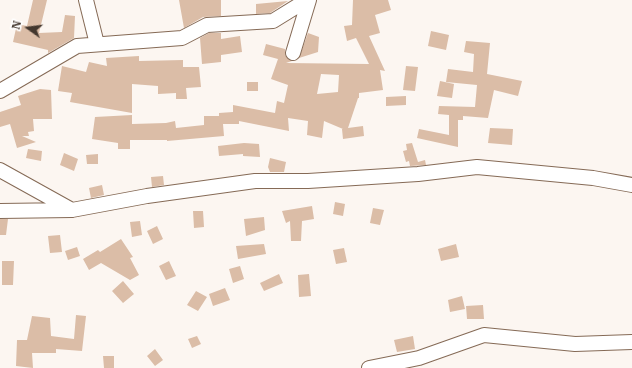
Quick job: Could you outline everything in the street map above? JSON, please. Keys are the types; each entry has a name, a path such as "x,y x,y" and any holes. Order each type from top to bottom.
{"street":[{"path":"86,0 97,44"},
{"path":"0,91 77,46 182,38 207,25 273,21 308,0"},
{"path":"293,53 308,0"},
{"path":"0,211 72,210 147,196 255,181 308,181 387,176 477,167 593,178 632,185"},
{"path":"0,170 72,210"},
{"path":"368,368 419,358 484,335 575,344 632,342"}],"building":[{"path":"33,0 47,0 39,33 62,32 65,15 75,16 74,38 48,53 48,50 13,42 17,24 27,26"},
{"path":"179,0 221,0 221,16 203,17 184,28"},
{"path":"353,0 388,0 391,10 375,15 380,33 369,36 385,71 380,70 383,90 359,93 359,98 348,128 363,126 364,136 343,139 343,129 324,121 322,138 307,135 308,121 288,118 289,131 239,121 239,124 223,124 224,136 167,141 130,140 130,149 118,149 118,143 92,139 95,117 132,115 132,124 166,123 175,121 176,128 204,125 204,116 219,116 219,113 233,112 233,105 275,113 277,101 284,103 288,85 271,79 278,59 263,55 266,44 285,49 285,55 292,61 286,63 369,64 356,38 347,41 344,26 352,25","holes":["321,74 339,75 338,92 317,94"]},
{"path":"288,1 270,13 256,14 256,4"},
{"path":"431,31 449,35 446,50 428,46"},
{"path":"209,33 221,33 221,39 240,36 242,52 221,55 221,62 202,64 200,38"},
{"path":"308,33 319,37 318,52 299,58"},
{"path":"466,41 490,43 487,74 522,81 518,96 494,90 488,118 463,116 463,120 458,120 458,147 417,138 419,129 449,135 449,115 438,114 439,106 475,107 477,85 446,82 448,69 473,72 474,54 464,52"},
{"path":"139,56 139,61 183,60 183,67 199,67 201,87 186,88 187,99 176,99 176,93 158,94 158,86 132,84 132,113 70,102 72,93 58,91 62,66 86,72 89,62 107,66 106,58"},
{"path":"406,66 418,67 415,91 403,90"},
{"path":"440,81 454,84 452,98 437,96"},
{"path":"247,82 258,82 258,91 247,91"},
{"path":"40,89 51,90 52,119 33,119 34,131 28,132 29,136 22,136 36,142 17,148 10,124 0,127 0,112 21,105 18,96"},
{"path":"406,96 406,105 386,106 386,97"},
{"path":"490,128 513,129 512,145 488,143"},
{"path":"244,143 259,144 260,157 243,156 243,154 219,156 218,146"},
{"path":"412,143 418,162 425,160 426,165 410,166 409,161 406,162 403,151 407,150 406,144"},
{"path":"28,149 42,151 41,161 26,158"},
{"path":"64,153 78,159 74,171 60,165"},
{"path":"98,154 98,164 87,164 86,155"},
{"path":"270,158 286,162 284,172 270,172 268,167"},
{"path":"163,176 164,185 152,187 151,177"},
{"path":"102,185 104,195 91,198 89,188"},
{"path":"335,202 345,204 343,216 333,214"},
{"path":"312,206 314,219 302,221 301,241 291,241 290,221 286,223 282,211"},
{"path":"373,208 384,210 380,225 370,223"},
{"path":"193,211 203,211 204,227 194,228"},
{"path":"264,217 265,230 246,236 244,219"},
{"path":"0,219 8,219 6,235 0,235"},
{"path":"140,221 142,235 132,237 130,222"},
{"path":"157,226 163,239 153,244 147,231"},
{"path":"60,235 62,252 50,253 48,236"},
{"path":"121,239 133,257 130,258 139,275 130,280 101,263 89,270 83,259 98,250 100,252"},
{"path":"264,244 266,254 238,259 236,246"},
{"path":"456,244 459,257 441,261 438,249"},
{"path":"77,247 80,256 68,260 65,251"},
{"path":"344,248 347,262 336,264 333,250"},
{"path":"2,261 14,261 13,285 2,285"},
{"path":"169,261 176,276 166,280 159,266"},
{"path":"240,266 244,279 233,283 229,269"},
{"path":"279,274 283,283 264,291 260,283"},
{"path":"309,274 311,296 299,297 298,275"},
{"path":"123,281 134,294 123,303 112,291"},
{"path":"225,288 230,300 213,306 209,294"},
{"path":"196,291 207,297 198,311 187,305"},
{"path":"462,296 465,309 450,312 448,300"},
{"path":"483,305 484,319 467,319 466,306"},
{"path":"76,315 86,316 82,351 56,349 56,353 32,353 33,368 16,366 17,340 27,340 32,316 50,318 51,336 74,339"},
{"path":"197,336 201,344 192,348 188,339"},
{"path":"413,336 415,349 397,352 394,340"},
{"path":"155,349 163,360 155,366 147,356"},
{"path":"103,356 114,356 114,368 104,368"}]}
